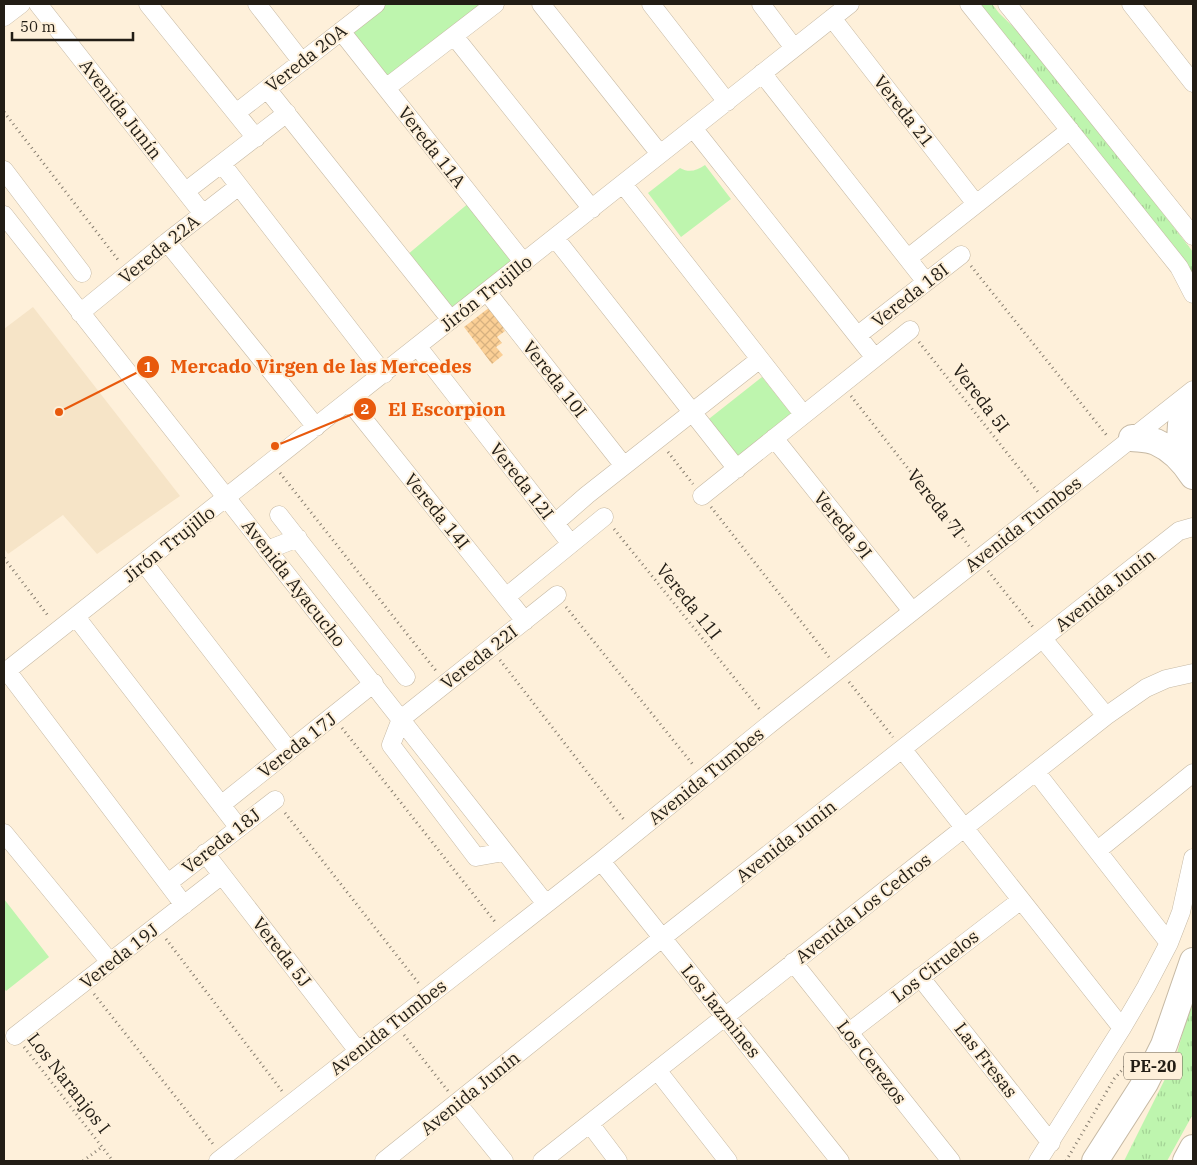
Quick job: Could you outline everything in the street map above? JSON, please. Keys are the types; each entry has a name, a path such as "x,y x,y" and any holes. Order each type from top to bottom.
{"highway":[{"path":"1186,456 1181,424 1193,397"},
{"path":"1125,444 1155,442 1186,456"},
{"name":"PE-20","path":"1095,1161 1145,1083 1164,1045 1193,961"},
{"path":"1113,1161 1145,1083"},
{"path":"1186,1161 1193,1148"}],"street":[{"path":"4,17 21,4"},
{"name":"Avenida Junín","path":"38,4 204,214"},
{"path":"148,4 256,138"},
{"path":"257,4 302,62"},
{"path":"541,4 660,154"},
{"path":"652,4 726,102"},
{"path":"760,4 794,48"},
{"name":"Jirón Trujillo","path":"5,672 227,499 850,4"},
{"path":"969,4 1179,268 1193,294"},
{"path":"1007,4 1193,236"},
{"path":"1131,4 1193,83"},
{"name":"Vereda 20A","path":"236,113 341,31 370,5"},
{"path":"386,88 454,36 489,6"},
{"name":"Vereda 21","path":"832,18 976,204"},
{"name":"Vereda 11A","path":"341,31 524,263"},
{"path":"454,36 592,209"},
{"path":"762,73 926,282"},
{"path":"268,89 452,320"},
{"path":"186,191 287,113"},
{"path":"693,128 875,358"},
{"path":"908,258 1070,130"},
{"path":"222,164 384,374"},
{"path":"4,170 82,273"},
{"path":"623,184 803,414"},
{"name":"Vereda 22A","path":"80,313 239,186"},
{"name":"Avenida Ayacucho","path":"4,215 546,904"},
{"path":"555,238 737,469"},
{"path":"167,242 316,427"},
{"path":"47,271 61,245"},
{"name":"Vereda 18I","path":"858,335 961,255"},
{"name":"Vereda 10I","path":"487,292 624,466"},
{"path":"702,496 910,330"},
{"name":"Vereda 12I","path":"418,347 571,544"},
{"path":"555,523 760,359"},
{"name":"Avenida Tumbes","path":"220,1159 635,834 771,723 1193,389"},
{"name":"Vereda 14I","path":"350,401 525,621"},
{"name":"Vereda 9I","path":"774,438 912,611"},
{"path":"279,515 406,676"},
{"path":"506,597 604,518"},
{"name":"Avenida Junín","path":"384,1161 662,938 1180,531 1193,528"},
{"path":"267,550 298,538"},
{"path":"144,563 289,751"},
{"name":"Vereda 22I","path":"401,719 557,595"},
{"path":"76,617 239,828"},
{"path":"1043,639 1106,716"},
{"name":"Vereda 17J","path":"221,805 333,717 370,679 384,648"},
{"path":"5,672 184,905"},
{"name":"Avenida Los Cedros","path":"542,1161 1106,716 1146,688 1166,679 1193,673"},
{"path":"401,719 391,745 476,857 504,852"},
{"path":"903,750 1122,1028"},
{"path":"1036,772 1169,943"},
{"path":"1098,850 1193,773"},
{"name":"Vereda 18J","path":"168,883 275,800"},
{"path":"7,844 110,962"},
{"name":"Vereda 5J","path":"205,853 358,1051"},
{"path":"1038,1161 1122,1028 1169,943 1181,912 1193,858"},
{"name":"Los Jazmines","path":"601,860 840,1161"},
{"name":"Vereda 19J","path":"15,1036 222,875"},
{"name":"Los Ciruelos","path":"848,1033 1021,900"},
{"name":"Los Cerezos","path":"794,962 848,1033 951,1161"},
{"name":"Las Fresas","path":"920,977 1051,1143"},
{"path":"656,1070 728,1161"},
{"path":"457,1103 504,1161"},
{"path":"590,1124 618,1161"}],"path":[{"path":"4,112 128,273"},
{"path":"961,255 1125,444"},
{"name":"Vereda 5I","path":"910,330 1047,504"},
{"name":"Vereda 7I","path":"842,383 1043,639"},
{"path":"658,440 903,750"},
{"path":"272,463 446,683"},
{"name":"Vereda 11I","path":"604,518 771,723"},
{"path":"4,558 59,630"},
{"path":"557,595 704,778"},
{"path":"490,648 635,834"},
{"path":"333,717 493,918"},
{"path":"275,800 428,996"},
{"path":"156,926 292,1103"},
{"path":"85,982 220,1159"},
{"path":"394,1023 457,1103"},
{"name":"Los Naranjos I","path":"15,1036 113,1161"},
{"path":"83,1161 102,1147"}],"shaded area":[{"path":"33,307 180,496 97,554 63,515 8,554 4,548 4,329"}],"green space":[{"path":"381,4 477,4 481,10 387,82 347,30"},
{"path":"978,4 992,4 1033,46 1193,252 1193,278"},
{"path":"705,165 731,199 681,237 648,193 680,168 692,171"},
{"path":"470,202 519,262 452,314 407,255"},
{"path":"762,377 793,416 735,461 705,422"},
{"path":"4,899 49,957 6,991 4,988"},
{"path":"1193,994 1193,1114 1167,1161 1124,1161 1176,1057"}],"building":[{"path":"490,307 506,327 503,329 505,331 497,337 502,343 496,347 503,355 492,364 464,327"}],"place":[{"name":"Mercado Virgen de las Mercedes","path":"59,412"},
{"name":"El Escorpion","path":"275,446"}]}
